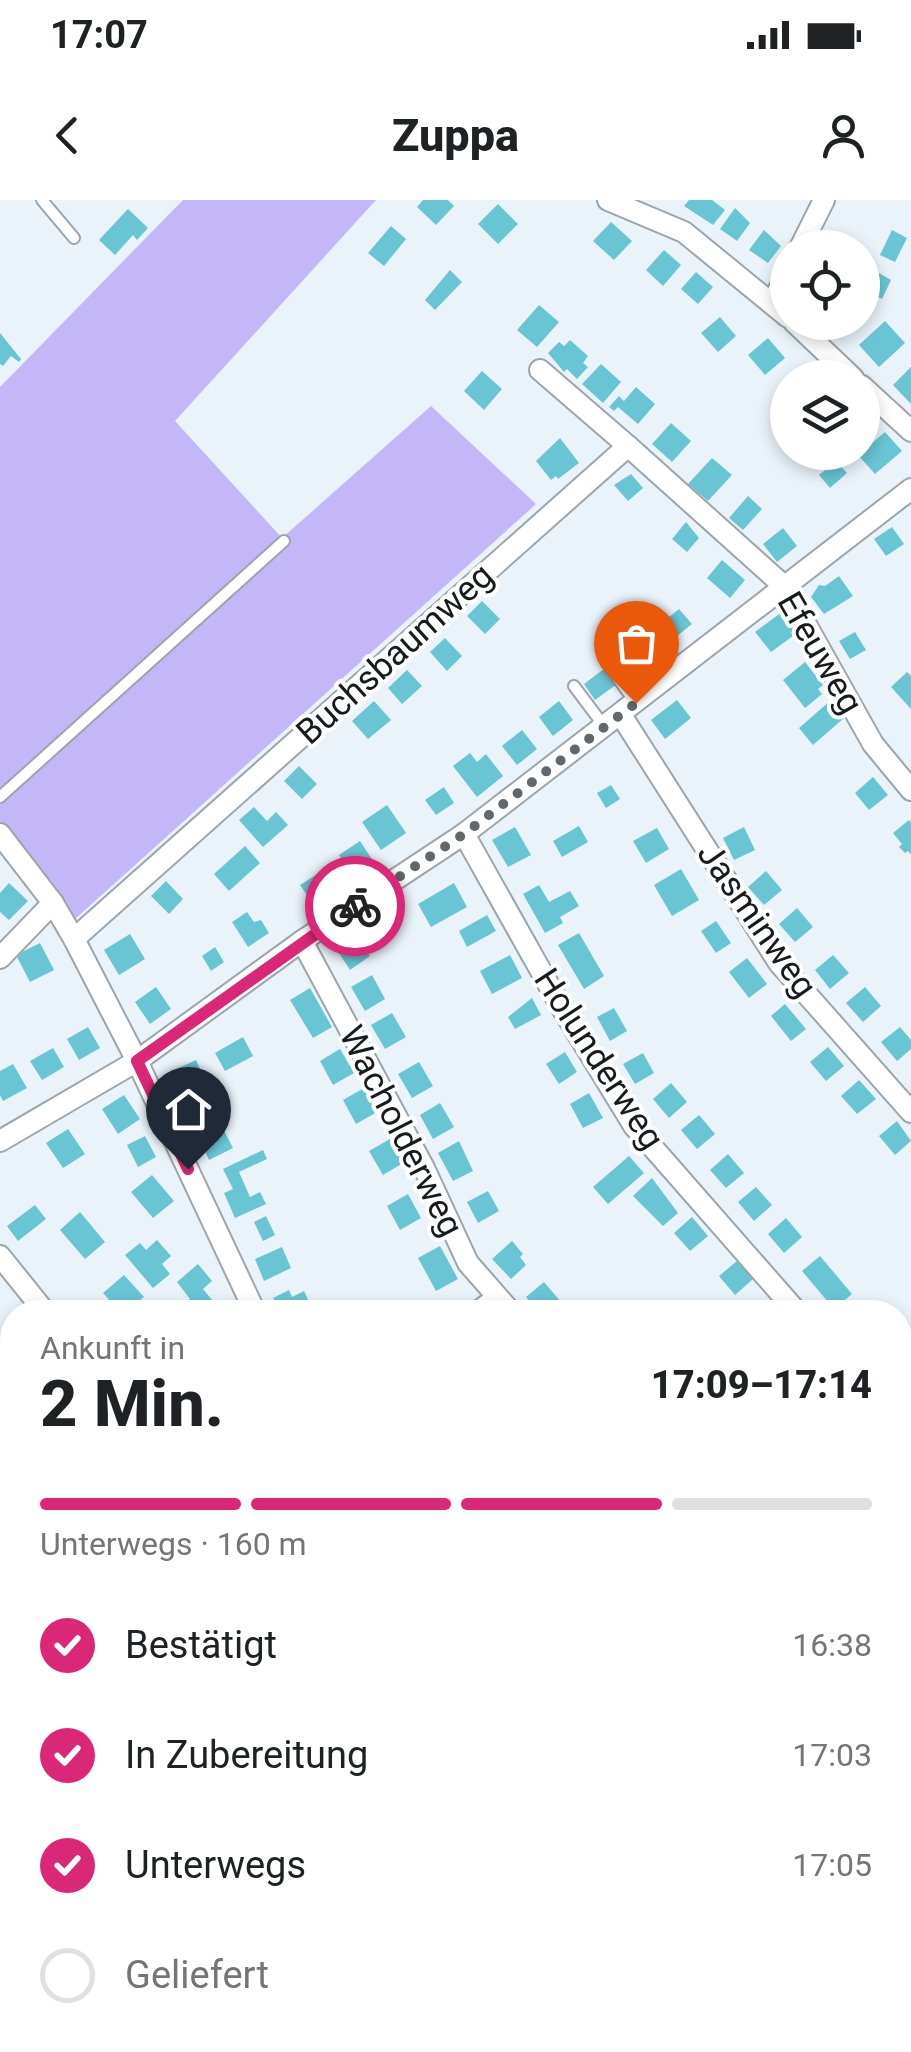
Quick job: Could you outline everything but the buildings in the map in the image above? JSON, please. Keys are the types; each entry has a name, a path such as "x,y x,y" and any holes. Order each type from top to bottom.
{"street":[{"path":"608,200 684,232 770,302"},
{"path":"809,230 824,200"},
{"path":"813,340 834,360"},
{"path":"540,370 628,446"},
{"path":"880,403 911,431"},
{"name":"Efeuweg","path":"628,446 784,587 873,744 911,790"},
{"name":"Buchsbaumweg","path":"74,938 628,446"},
{"path":"0,1141 137,1061 302,941 464,834 911,488"},
{"name":"Jasminweg","path":"620,715 780,963 911,1112"},
{"path":"0,834 53,903 74,938 137,1061 249,1300"},
{"name":"Holunderweg","path":"464,834 560,1006 634,1126 786,1300"},
{"path":"0,958 53,903"},
{"name":"Wacholderweg","path":"302,941 424,1168 468,1262 500,1300"},
{"path":"0,1256 35,1300"}],"lane":[{"path":"42,200 74,238"},
{"path":"0,798 284,541"},
{"path":"607,663 620,715"},
{"path":"574,686 620,715"}],"shaded area":[{"path":"183,200 376,200 175,421 282,538 431,406 536,504 74,920 60,894 0,822 0,387"}],"way so far":[{"path":"355,906 464,834 636,703"}],"route":[{"path":"188,1169 137,1061 355,906"}]}
